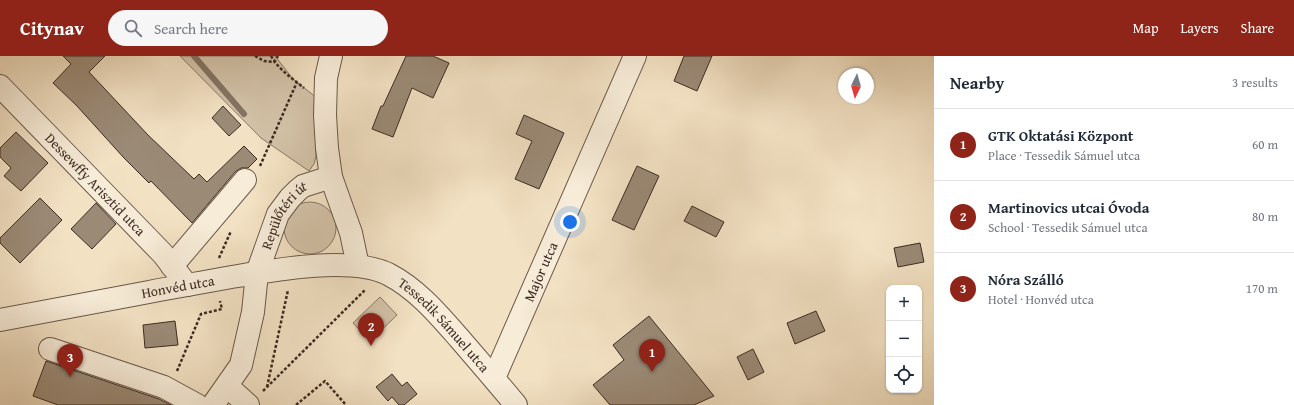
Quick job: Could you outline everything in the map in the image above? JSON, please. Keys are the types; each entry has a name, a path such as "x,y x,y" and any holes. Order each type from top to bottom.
{"street":[{"name":"Repülőtéri út","path":"331,56 326,78 325,100 327,148 331,177 351,233 360,276"},
{"name":"Major utca","path":"494,378 635,56"},
{"name":"Dessewffy Arisztid utca","path":"0,86 163,254 187,284"},
{"path":"172,266 252,175"},
{"name":"Repülőtéri út","path":"213,405 241,366 253,312 256,282 278,214 290,198 303,186 331,177"},
{"name":"Honvéd utca","path":"0,320 187,284 216,280 256,282 307,266 360,276"},
{"name":"Tessedik Sámuel utca","path":"360,276 386,273 416,292 433,308 516,405"},
{"path":"50,349 169,389 197,405"},
{"path":"227,386 248,405"}],"path":[{"path":"255,56 264,61 274,62"},
{"path":"271,56 283,72 306,89 325,100"},
{"path":"274,62 278,56"},
{"path":"252,175 297,82"},
{"path":"169,389 201,314 222,308 216,280 215,265 218,262 233,226"},
{"path":"248,405 370,286 360,276"},
{"path":"256,282 288,290 296,289"},
{"path":"267,387 288,290"},
{"path":"296,405 325,381 346,405"}],"shaded area":[{"path":"180,56 275,56 293,79 317,98 316,156 314,164 309,171 261,138"},
{"path":"310,202 320,204 328,210 334,218 336,228 334,238 328,246 320,252 310,254 300,252 292,246 286,238 284,228 286,218 292,210 300,204"},
{"path":"380,297 397,315 370,341 353,323"}],"building":[{"path":"63,56 105,56 89,72 148,135 194,179 199,174 207,182 244,146 257,159 248,168 241,168 235,172 192,223 151,181 149,183 124,158 77,106 53,83 71,64"},
{"path":"406,56 433,56 449,63 433,98 412,88 393,137 372,129 381,106 383,106"},
{"path":"684,56 712,56 697,91 674,81"},
{"path":"223,106 241,125 229,136 212,118"},
{"path":"524,115 564,133 539,189 515,179 532,141 516,134"},
{"path":"16,132 48,163 21,191 4,176 11,168 0,157 0,148"},
{"path":"637,166 659,176 634,230 612,220"},
{"path":"40,198 62,220 20,263 0,243 0,238"},
{"path":"96,203 116,224 92,249 71,229"},
{"path":"692,206 724,222 716,237 684,221"},
{"path":"920,243 924,262 898,267 894,248"},
{"path":"816,311 825,331 795,344 787,323"},
{"path":"649,316 714,396 694,405 610,405 593,385 624,360 613,345"},
{"path":"175,321 178,345 145,348 143,325"},
{"path":"753,349 764,372 748,380 737,357"},
{"path":"46,361 159,399 171,405 58,405 33,396"},
{"path":"392,374 402,386 407,382 417,394 404,405 399,405 392,397 388,401 376,387"}],"waterway":[{"path":"194,56 244,114"}],"place":[{"name":"Martinovics utcai Óvoda","path":"371,346"},
{"name":"GTK Oktatási Központ","path":"652,372"},
{"name":"Nóra Szálló","path":"70,377"}]}
